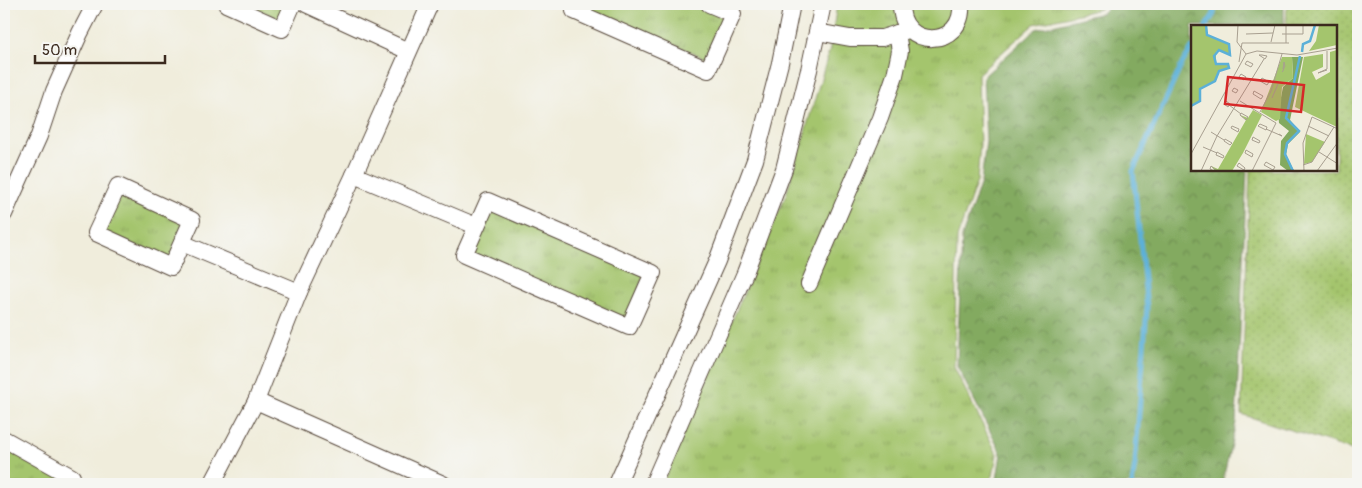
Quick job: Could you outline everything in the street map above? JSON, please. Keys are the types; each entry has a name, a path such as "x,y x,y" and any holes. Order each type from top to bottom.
{"street":[{"path":"4,214 39,136 58,82 95,4"},
{"path":"226,4 282,29 293,4"},
{"path":"306,4 408,50"},
{"path":"212,484 256,401 299,292 354,175 430,4"},
{"path":"578,4 574,11 708,70 733,14 709,4"},
{"path":"617,484 717,261 755,160 780,63 792,4"},
{"path":"653,484 745,273 784,169 809,70 823,4"},
{"path":"809,284 880,118 895,75 905,25 901,15 901,4"},
{"path":"817,32 850,38 882,38 904,31 932,39 943,37 958,24 961,15 961,4"},
{"path":"354,175 476,226"},
{"path":"118,186 192,220 182,243 171,267 96,233 118,186"},
{"path":"488,201 653,273 629,327 464,255 476,226 488,201"},
{"path":"182,243 299,292"},
{"path":"256,401 443,484"},
{"path":"4,439 72,477 68,484"}],"green space":[{"path":"245,4 287,4 280,19"},
{"path":"587,4 692,4 723,17 706,58 585,8"},
{"path":"837,4 1104,4 1100,9 1034,24 978,74 980,144 977,181 957,238 954,367 997,454 993,476 986,484 662,484 786,195 830,49"},
{"path":"1111,4 1284,4 1284,25 1191,25 1191,171 1247,171 1236,422 1222,484 992,484 997,479 1001,453 957,366 962,237 981,182 986,141 983,77 1036,29 1102,13"},
{"path":"1287,4 1358,4 1358,452 1241,414 1250,171 1337,171 1337,25 1286,25"},
{"path":"119,191 187,219 170,260 102,231"},
{"path":"490,209 644,275 627,320 470,253"},
{"path":"4,445 67,478 64,484 4,484"}],"waterway":[{"path":"1207,25 1214,14 1215,4"},
{"path":"1132,484 1147,308 1133,171 1183,62 1191,50"}]}
